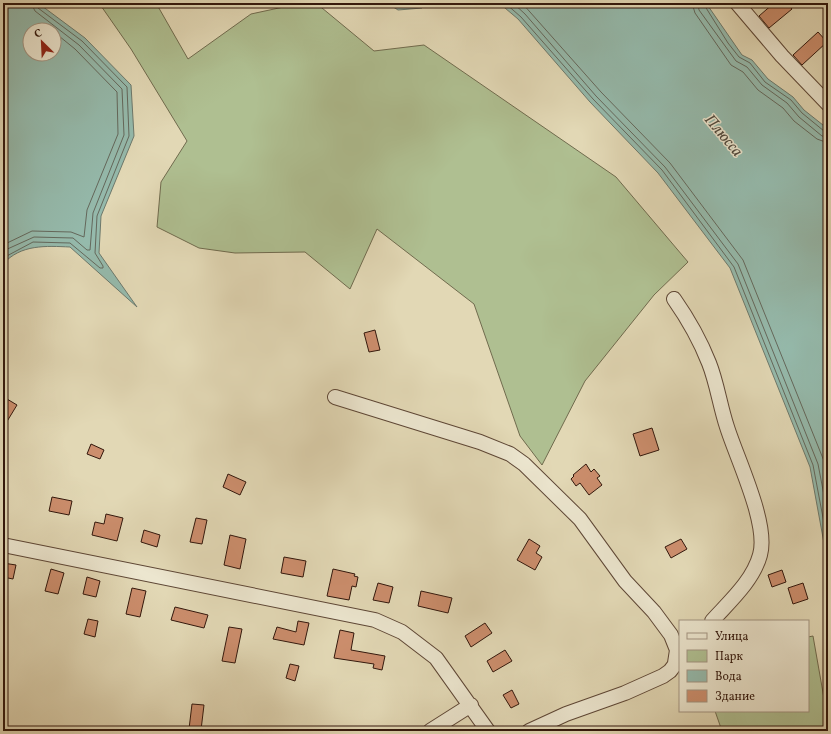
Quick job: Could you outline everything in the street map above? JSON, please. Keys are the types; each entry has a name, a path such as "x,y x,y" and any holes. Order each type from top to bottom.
{"street":[{"path":"736,3 782,56 828,104"},
{"path":"674,299 694,328 710,364 727,427 754,505 761,540 760,554 756,567 743,585 713,620"},
{"path":"335,396 480,442 510,454 524,464 580,519 626,581 654,612 671,635 677,650 678,660 663,676 625,693 566,714 529,731"},
{"path":"3,545 375,620 402,632 421,644 436,658 471,705 488,731"},
{"path":"430,731 471,705"}],"green space":[{"path":"99,3 156,3 188,59 251,14 302,3 316,3 374,51 424,45 616,177 688,262 654,295 585,381 542,465 520,436 474,304 377,229 350,289 305,252 235,253 199,248 157,227 161,182 187,141 131,49"},
{"path":"813,636 828,721 828,731 722,731 715,712 809,712 809,637"}],"water":[{"path":"3,3 38,3 85,38 131,85 134,136 101,216 99,253 137,307 70,247 52,246 34,248 10,257 3,264"},
{"path":"387,3 425,3 422,8 398,10"},
{"name":"Плюсса","path":"499,3 706,3 742,55 752,60 768,79 793,97 804,110 828,129 828,565 810,467 730,268 658,173 590,102 518,19"}],"building":[{"path":"774,3 787,3 792,9 769,28 759,16"},
{"path":"818,32 827,42 802,65 793,55"},
{"path":"375,330 380,350 369,352 364,333"},
{"path":"7,399 17,405 3,428 3,405"},
{"path":"652,428 659,450 640,456 633,434"},
{"path":"91,444 104,450 100,459 87,454"},
{"path":"586,464 591,472 594,469 600,476 597,478 602,485 589,495 580,483 576,486 571,479 574,476 573,475"},
{"path":"228,474 246,482 240,495 223,487"},
{"path":"52,497 72,501 69,515 49,511"},
{"path":"106,514 123,518 117,541 92,535 95,522 104,524"},
{"path":"196,518 207,520 202,544 190,542"},
{"path":"144,530 160,535 157,547 141,542"},
{"path":"230,535 246,539 240,569 224,565"},
{"path":"529,539 540,546 536,553 542,557 535,570 517,560"},
{"path":"681,539 687,549 671,558 665,547"},
{"path":"284,557 306,561 303,577 281,573"},
{"path":"3,563 16,565 13,579 3,577"},
{"path":"51,569 64,573 58,594 45,591"},
{"path":"333,569 355,574 354,576 358,577 356,587 352,586 349,600 327,596"},
{"path":"782,570 786,582 772,587 768,575"},
{"path":"87,577 100,581 96,597 83,594"},
{"path":"378,583 393,587 389,603 373,600"},
{"path":"803,583 808,599 793,604 788,588"},
{"path":"132,588 146,591 140,617 126,614"},
{"path":"421,591 452,598 448,613 418,606"},
{"path":"175,607 208,615 204,628 171,620"},
{"path":"88,619 98,621 95,637 84,634"},
{"path":"298,621 309,623 304,645 273,639 277,627 296,632"},
{"path":"485,623 492,633 471,647 465,636"},
{"path":"229,627 242,629 235,663 222,661"},
{"path":"340,630 354,633 351,650 385,656 382,670 373,668 374,664 334,658"},
{"path":"505,650 512,661 493,672 487,661"},
{"path":"290,664 299,666 295,681 286,678"},
{"path":"512,690 519,704 511,708 503,695"},
{"path":"192,704 204,705 201,730 189,729"}]}
